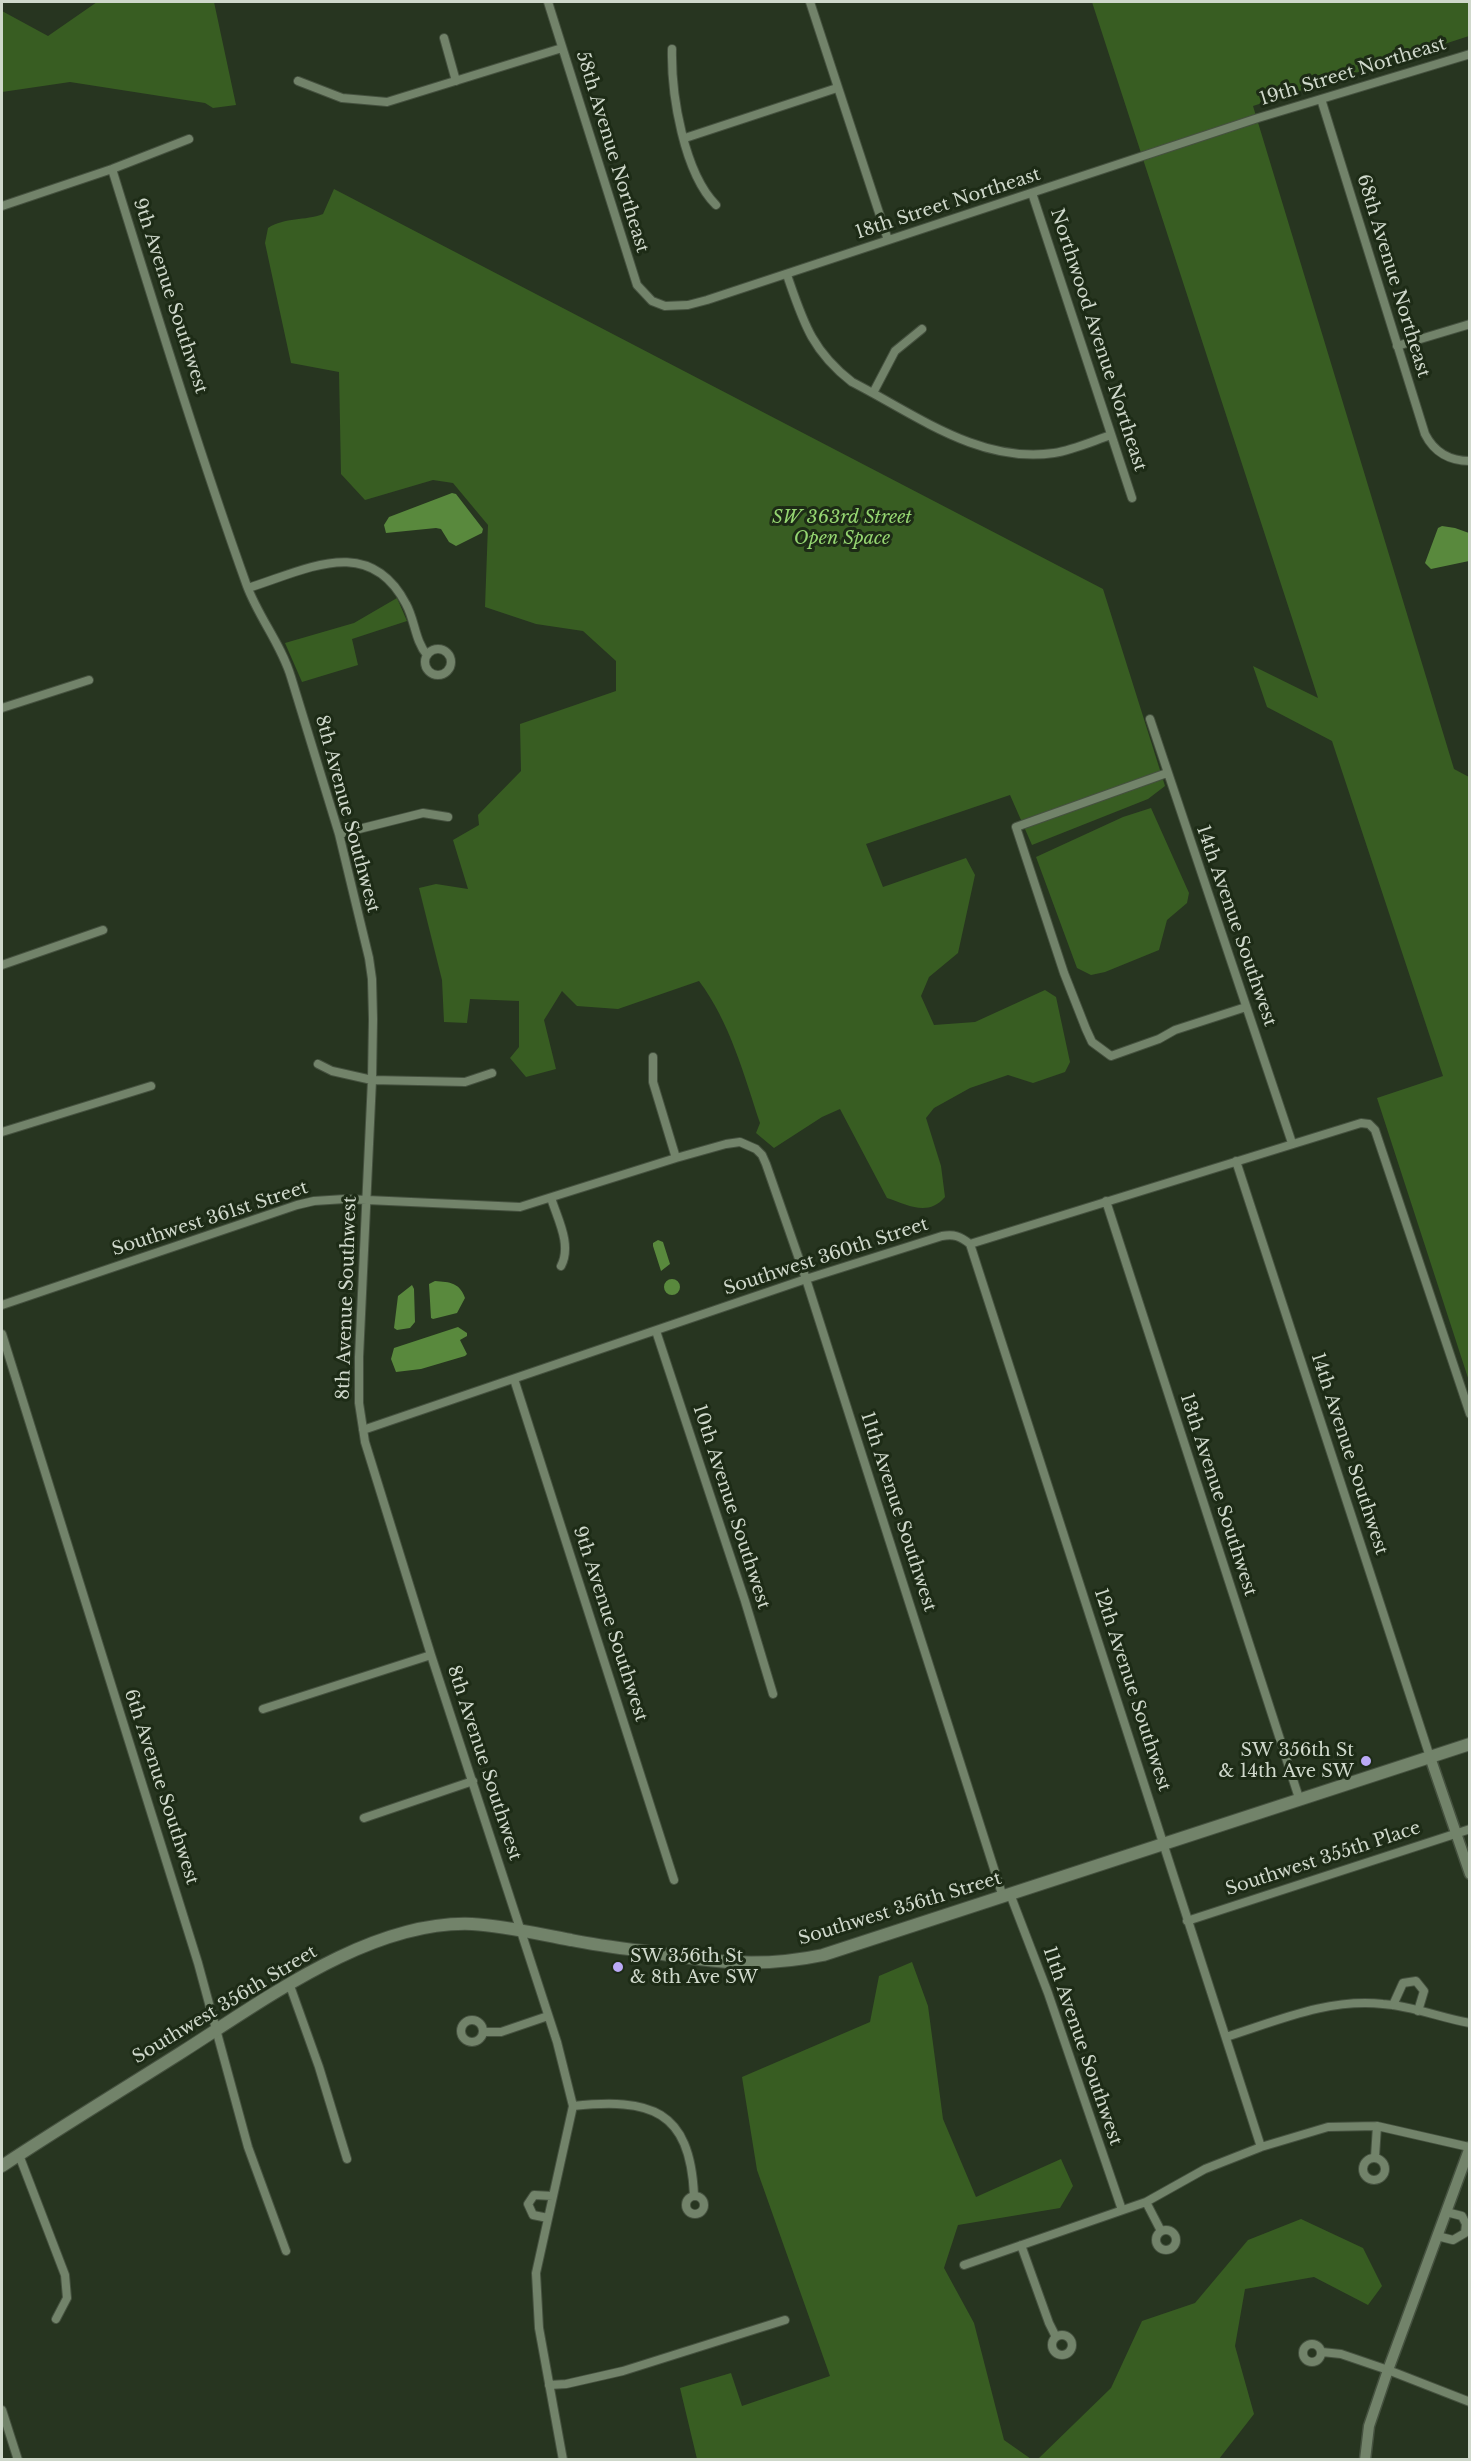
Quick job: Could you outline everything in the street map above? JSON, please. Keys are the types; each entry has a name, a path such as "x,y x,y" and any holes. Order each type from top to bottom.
{"main road":[{"name":"Southwest 356th Street","path":"2,2166 289,1983 342,1956 388,1939 431,1927 473,1924 685,1958 748,1964 769,1964 822,1955 1470,1744"}],"street":[{"name":"58th Avenue Northeast","path":"548,2 632,274 642,292 657,303"},
{"path":"810,2 888,240"},
{"path":"444,38 456,81"},
{"path":"298,81 342,98 375,103 396,100 562,48"},
{"path":"672,49 676,111 698,182 705,194 716,205"},
{"name":"19th Street Northeast","path":"1247,122 1470,54"},
{"path":"685,138 837,88"},
{"name":"68th Avenue Northeast","path":"1321,99 1425,434 1434,449 1452,459 1470,461"},
{"name":"18th Street Northeast","path":"657,303 677,307 688,305 787,275 1247,122"},
{"path":"2,206 112,169 189,139"},
{"name":"9th Avenue Southwest","path":"112,169 196,433"},
{"name":"Northwood Avenue Northeast","path":"1032,193 1132,498"},
{"path":"787,275 809,334 822,355 852,382 963,440 996,452 1028,455 1058,452 1111,435"},
{"path":"1396,346 1470,324"},
{"path":"873,393 895,351 922,329"},
{"name":"8th Avenue Southwest","path":"196,433 248,588 285,657 339,834 369,958 374,1019 359,1403 363,1430 431,1655 521,1930 566,2073 573,2106 536,2273 539,2328 563,2460"},
{"path":"248,588 327,564 354,561 367,565 390,580 399,592 413,619 421,648 427,655"},
{"path":"2,708 89,680"},
{"name":"14th Avenue Southwest","path":"1150,719 1292,1143"},
{"path":"1167,773 1016,826 1064,973 1092,1042 1111,1056 1159,1040 1175,1030 1246,1007"},
{"path":"339,834 423,813 448,817"},
{"path":"2,965 103,930"},
{"path":"653,1057 652,1082 676,1158"},
{"path":"318,1064 332,1071 372,1080 465,1082 492,1073"},
{"path":"2,1132 151,1086"},
{"path":"970,1244 1292,1143 1360,1123 1369,1124 1375,1130 1470,1414"},
{"name":"Southwest 361st Street","path":"2,1305 297,1204 366,1199 506,1208 527,1205 726,1144 740,1142 749,1145"},
{"name":"11th Avenue Southwest","path":"749,1145 762,1155 766,1164 806,1279 1006,1895 1048,1993 1122,2210"},
{"name":"14th Avenue Southwest","path":"1236,1161 1430,1757"},
{"path":"551,1198 566,1245 566,1258 561,1266"},
{"name":"13th Avenue Southwest","path":"1106,1201 1299,1798"},
{"name":"Southwest 360th Street","path":"363,1430 806,1279 942,1236 952,1234 962,1237 970,1244"},
{"name":"12th Avenue Southwest","path":"970,1244 1187,1921 1262,2147"},
{"name":"10th Avenue Southwest","path":"656,1331 745,1601 773,1694"},
{"name":"6th Avenue Southwest","path":"2,1334 218,2030 248,2147 286,2251"},
{"name":"9th Avenue Southwest","path":"514,1379 674,1880"},
{"path":"263,1709 431,1655"},
{"path":"1430,1757 1470,1874"},
{"path":"364,1818 473,1781"},
{"name":"Southwest 355th Place","path":"1187,1921 1470,1829"},
{"path":"1393,2005 1403,1983 1416,1981 1424,1991 1418,2011"},
{"path":"289,1983 319,2067 347,2159"},
{"path":"1226,2037 1327,2006 1361,2003 1393,2005 1470,2023"},
{"path":"483,2032 501,2032 548,2016"},
{"path":"573,2106 603,2103 627,2104 647,2107 663,2115 676,2130 683,2144 693,2178 694,2195"},
{"path":"1375,2157 1377,2126"},
{"path":"964,2265 1146,2202 1205,2169 1262,2147 1328,2127 1377,2126 1469,2147 1388,2370 1370,2426 1365,2460"},
{"path":"19,2155 65,2274 66,2298 56,2319"},
{"path":"548,2218 532,2215 528,2204 534,2195 553,2196"},
{"path":"1146,2202 1161,2232"},
{"path":"1437,2236 1453,2240 1465,2233 1466,2224 1462,2216 1446,2212"},
{"path":"1021,2245 1048,2323 1056,2337"},
{"path":"549,2385 566,2384 623,2371 785,2320"},
{"path":"1322,2352 1341,2354 1470,2402"},
{"path":"2,2410 18,2460"}],"green space":[{"path":"97,2 214,2 236,105 213,108 205,103 70,82 2,92 2,11 48,36"},
{"path":"1092,2 1469,2 1469,36 1253,106 1454,769 1469,777 1469,1381 1377,1098 1443,1076 1332,741 1267,707 1253,666 1318,698"},
{"name":"SW 363rd Street Open Space","path":"334,189 1103,589 1165,786 1148,799 1032,845 1010,795 866,844 883,887 966,858 975,875 958,953 929,977 921,996 934,1025 975,1022 1045,990 1056,997 1070,1062 1065,1072 1033,1083 1008,1075 970,1088 934,1108 926,1118 941,1166 945,1197 932,1207 918,1208 887,1198 840,1109 822,1117 774,1148 756,1133 760,1123 735,1049 710,997 699,981 618,1009 577,1006 562,991 544,1020 556,1069 526,1077 510,1058 519,1047 519,1001 470,999 467,1023 444,1022 442,980 419,888 436,884 468,889 453,840 479,825 478,815 521,771 520,724 616,691 616,661 583,631 536,624 485,607 488,525 453,483 433,480 365,500 341,474 339,372 291,363 265,243 268,228 288,221 323,214"},
{"path":"397,598 407,621 352,639 358,665 302,682 285,643 354,623"},
{"path":"1151,808 1189,893 1187,903 1167,920 1159,950 1105,972 1091,975 1077,968 1036,857 1123,817"},
{"path":"912,1962 928,2006 943,2119 976,2197 1061,2159 1073,2186 1060,2208 958,2225 944,2268 974,2323 1004,2440 1031,2459 697,2459 680,2388 731,2373 742,2406 830,2376 757,2170 742,2077 870,2022 879,1976"},
{"path":"1301,2219 1363,2248 1382,2286 1368,2305 1314,2277 1245,2289 1235,2346 1254,2414 1219,2459 1038,2459 1111,2388 1142,2321 1195,2303 1248,2240"}],"shaded area":[{"path":"452,493 456,494 483,529 482,533 456,546 449,542 441,529 436,528 386,533 384,525 389,517"},
{"path":"1442,526 1469,533 1469,561 1431,569 1425,563 1438,528"},
{"path":"658,1240 663,1242 670,1264 661,1271 653,1246 653,1243"},
{"path":"669,1279 675,1279 680,1287 678,1293 669,1295 664,1290 664,1284"},
{"path":"435,1281 457,1286 463,1293 465,1298 457,1313 431,1318 429,1284"},
{"path":"412,1285 415,1322 410,1328 397,1330 394,1328 398,1296"},
{"path":"458,1327 467,1333 467,1336 460,1340 467,1354 465,1356 421,1369 396,1372 391,1359 394,1348"}],"place":[{"name":"SW 356th St & 14th Ave SW","path":"1366,1761"},
{"name":"SW 356th St & 8th Ave SW","path":"618,1967"}]}
